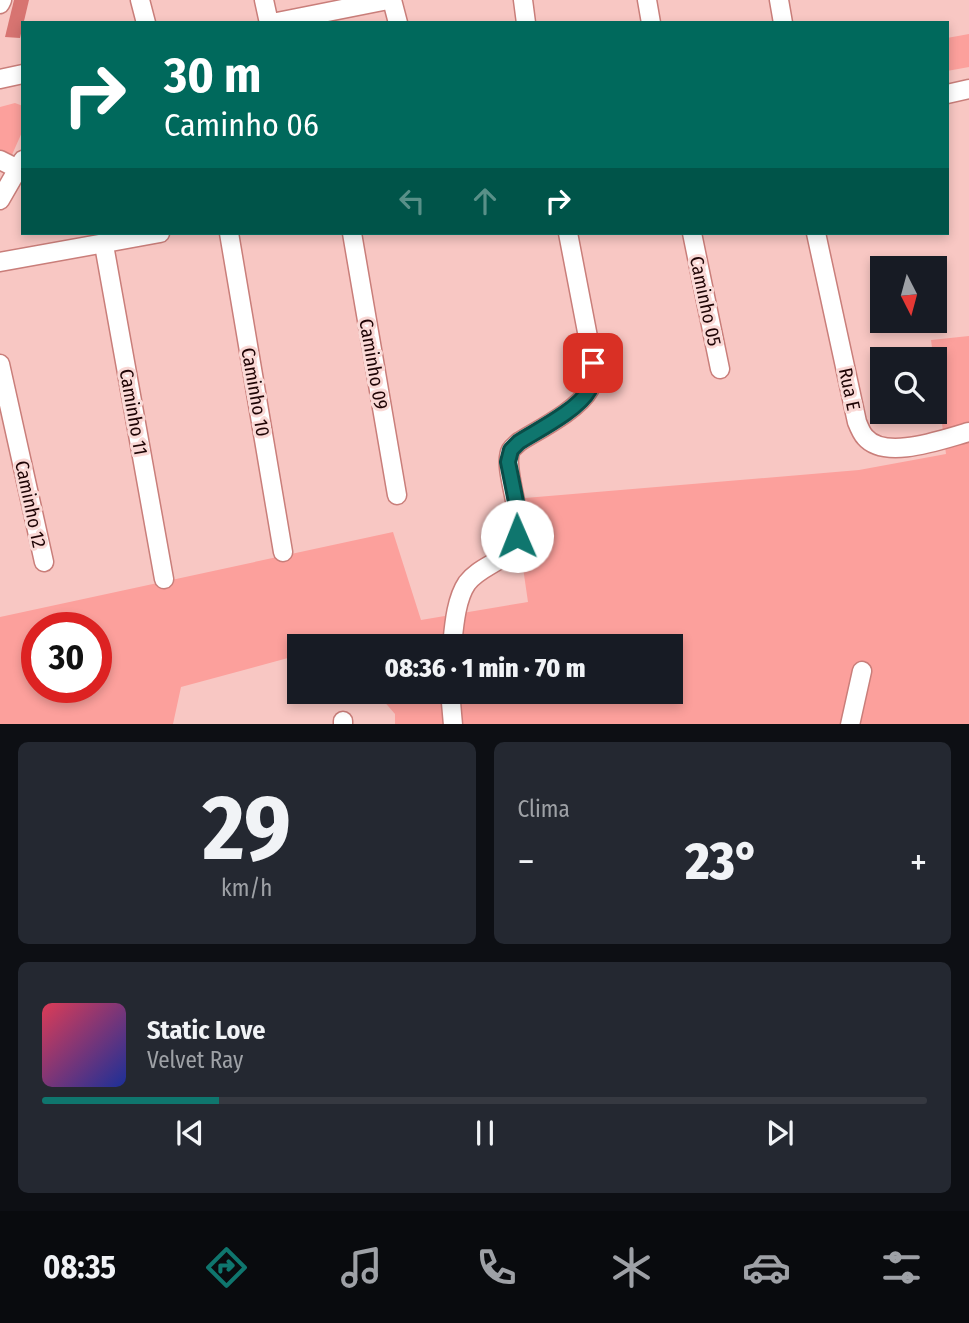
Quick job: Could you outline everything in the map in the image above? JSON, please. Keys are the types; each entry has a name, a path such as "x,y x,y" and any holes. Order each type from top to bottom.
{"street":[{"path":"140,0 145,21"},
{"path":"264,0 269,21"},
{"path":"280,21 390,0 397,21"},
{"path":"523,0 526,21"},
{"path":"647,0 651,21"},
{"path":"779,0 783,21"},
{"path":"0,79 21,74"},
{"path":"949,94 969,89"},
{"path":"0,160 20,165 0,200"},
{"path":"0,262 151,235"},
{"name":"Caminho 10","path":"229,235 283,552"},
{"name":"Caminho 09","path":"352,235 397,495"},
{"path":"454,634 461,593 481,570 500,561 511,550 517,536 519,517 508,462 511,450 580,401 590,389 594,376 568,235"},
{"name":"Caminho 05","path":"692,235 720,369"},
{"name":"Rua E","path":"816,235 857,422 865,438 878,446 897,449 969,432"},
{"name":"Caminho 11","path":"104,245 164,579"},
{"name":"Caminho 12","path":"0,364 44,562"},
{"path":"850,724 862,671"},
{"path":"451,704 453,724"}],"shaded area":[{"path":"14,0 29,0 24,21 21,21 20,38 5,37"},
{"path":"969,34 969,67 949,71 949,38"},
{"path":"15,103 21,105 21,134 11,157 0,152 0,107"},
{"path":"969,336 969,724 395,724 395,714 386,704 683,704 683,634 287,634 287,658 181,687 173,724 0,724 0,617 21,612 21,703 112,703 112,612 23,612 393,532 421,620 528,602 513,499 859,470 946,454 942,424 947,424 947,347 932,347 931,340"}],"route":[{"path":"517,536 519,517 508,462 511,450 580,401 590,389 594,376 593,363"}]}
